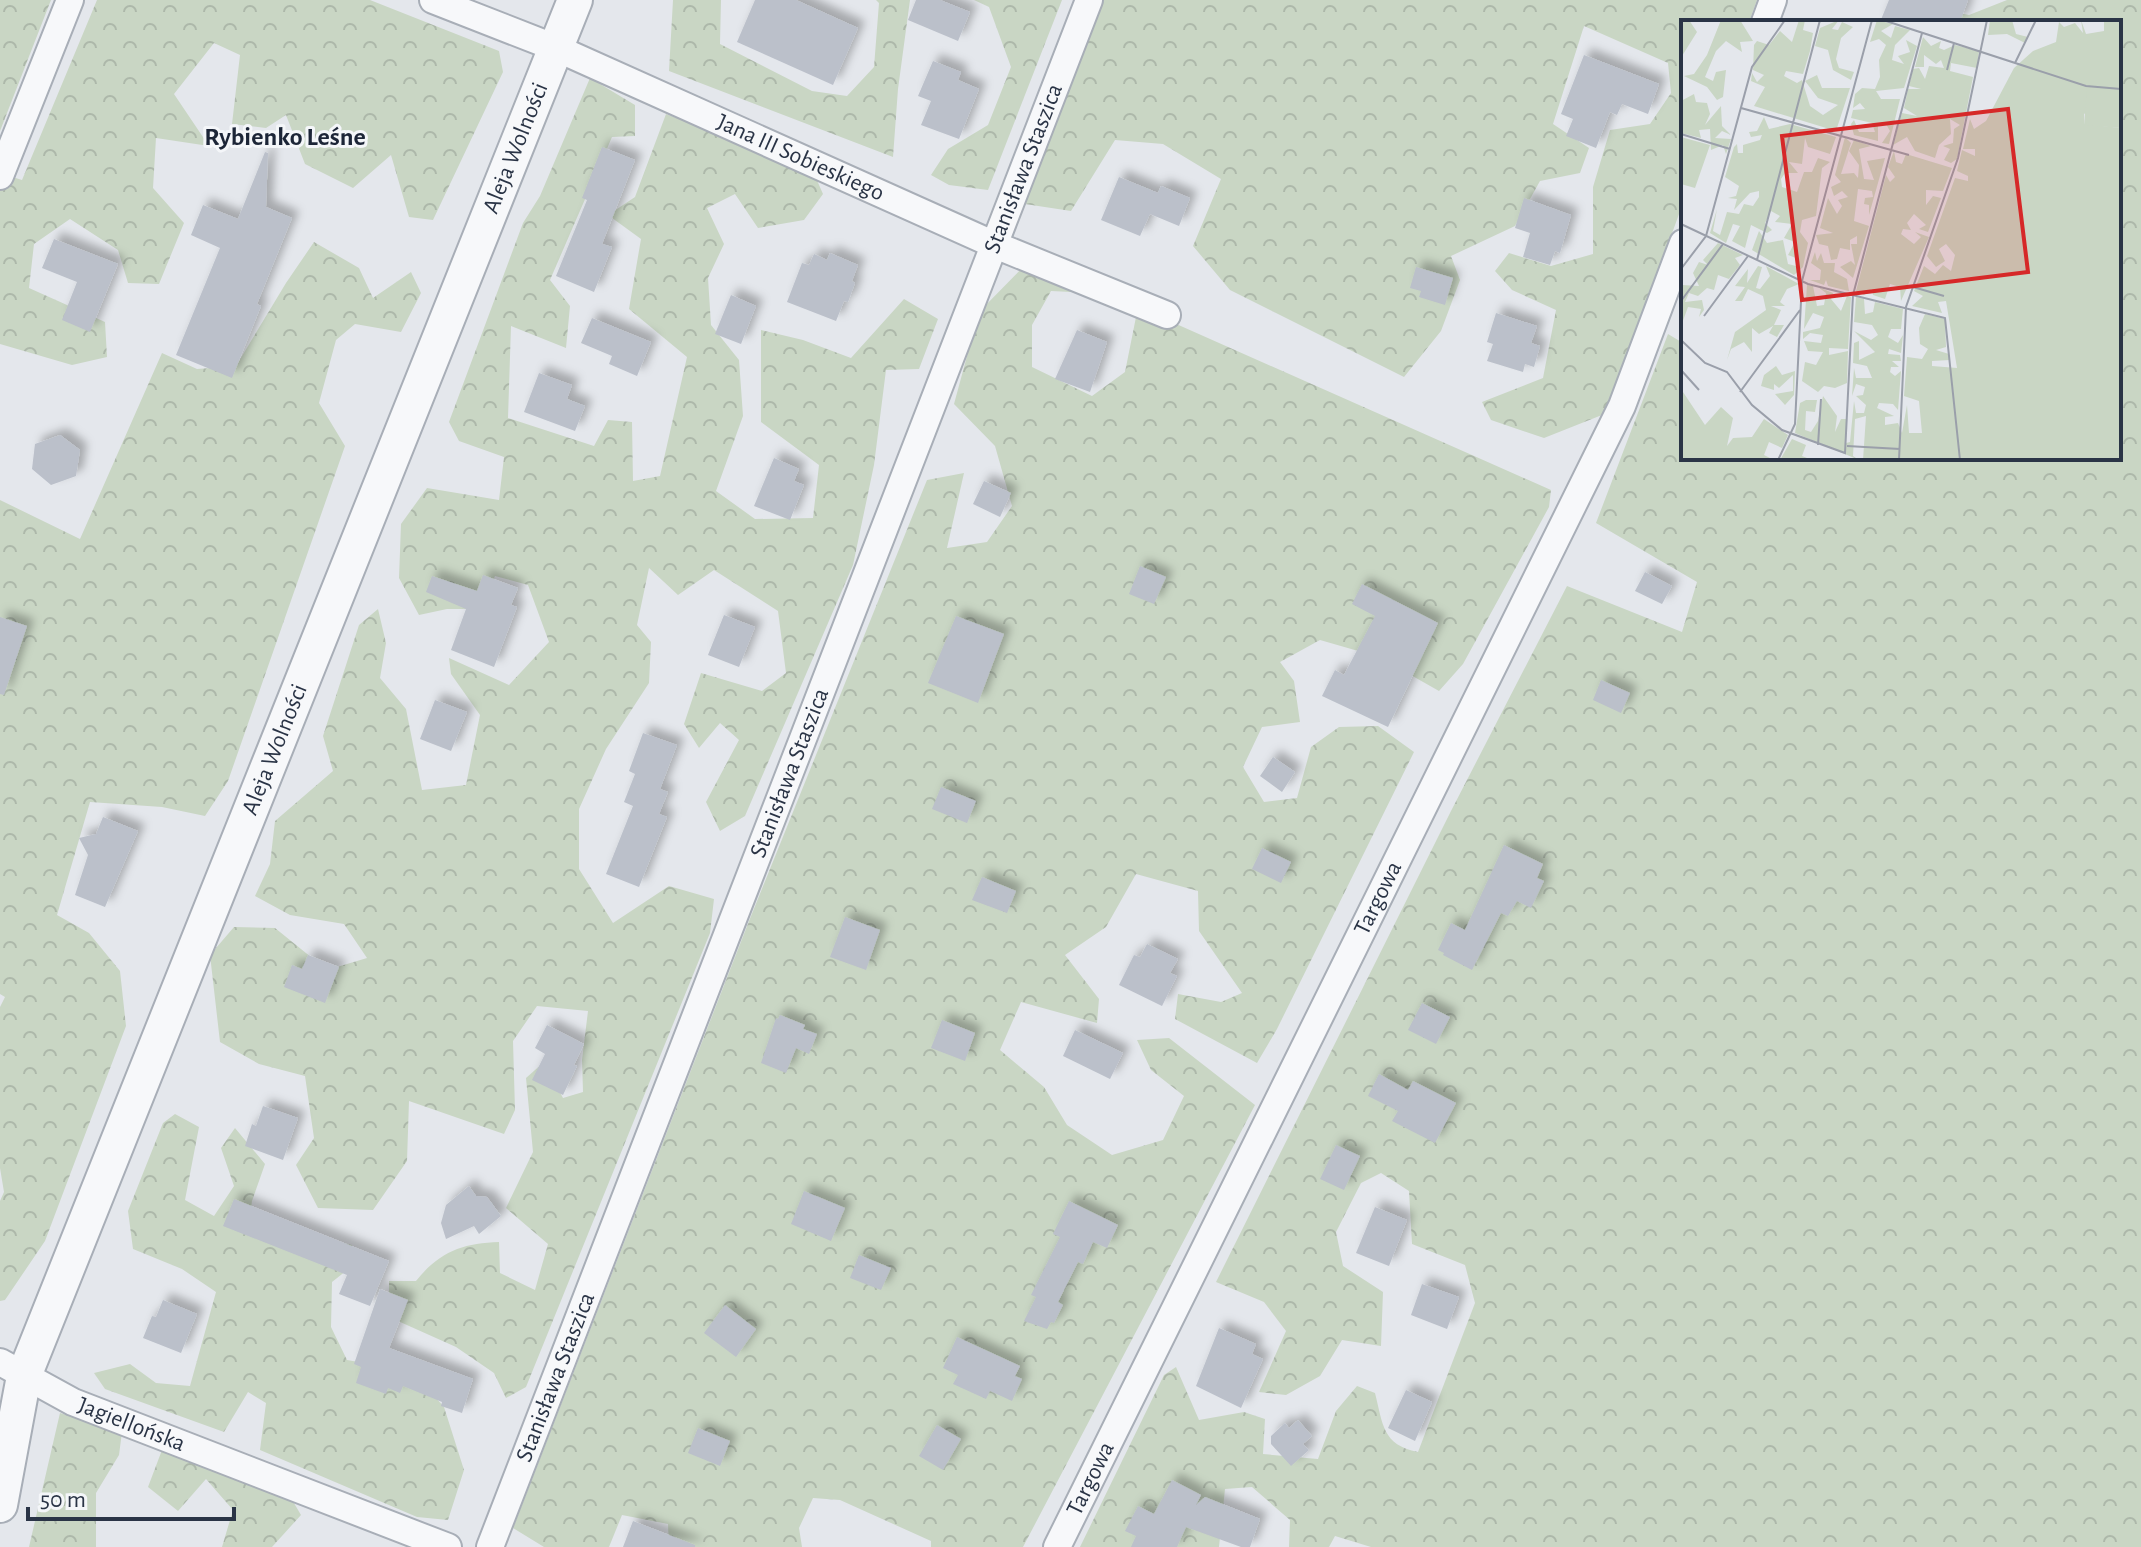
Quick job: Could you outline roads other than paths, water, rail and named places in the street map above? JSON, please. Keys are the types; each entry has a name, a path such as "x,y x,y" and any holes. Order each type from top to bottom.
{"street":[{"path":"0,176 70,0"},
{"name":"Jana III Sobieskiego","path":"433,0 556,48 995,245 1167,315"},
{"name":"Aleja Wolności","path":"0,1505 12,1369 575,0"},
{"name":"Stanisława Staszica","path":"490,1547 1089,0"},
{"path":"1766,20 1773,0"},
{"name":"Targowa","path":"1057,1547 1622,406 1681,248"},
{"name":"Jagiellońska","path":"12,1369 73,1402 448,1547"}],"district":[{"name":"Rybienko Leśne","path":"285,137"}]}
